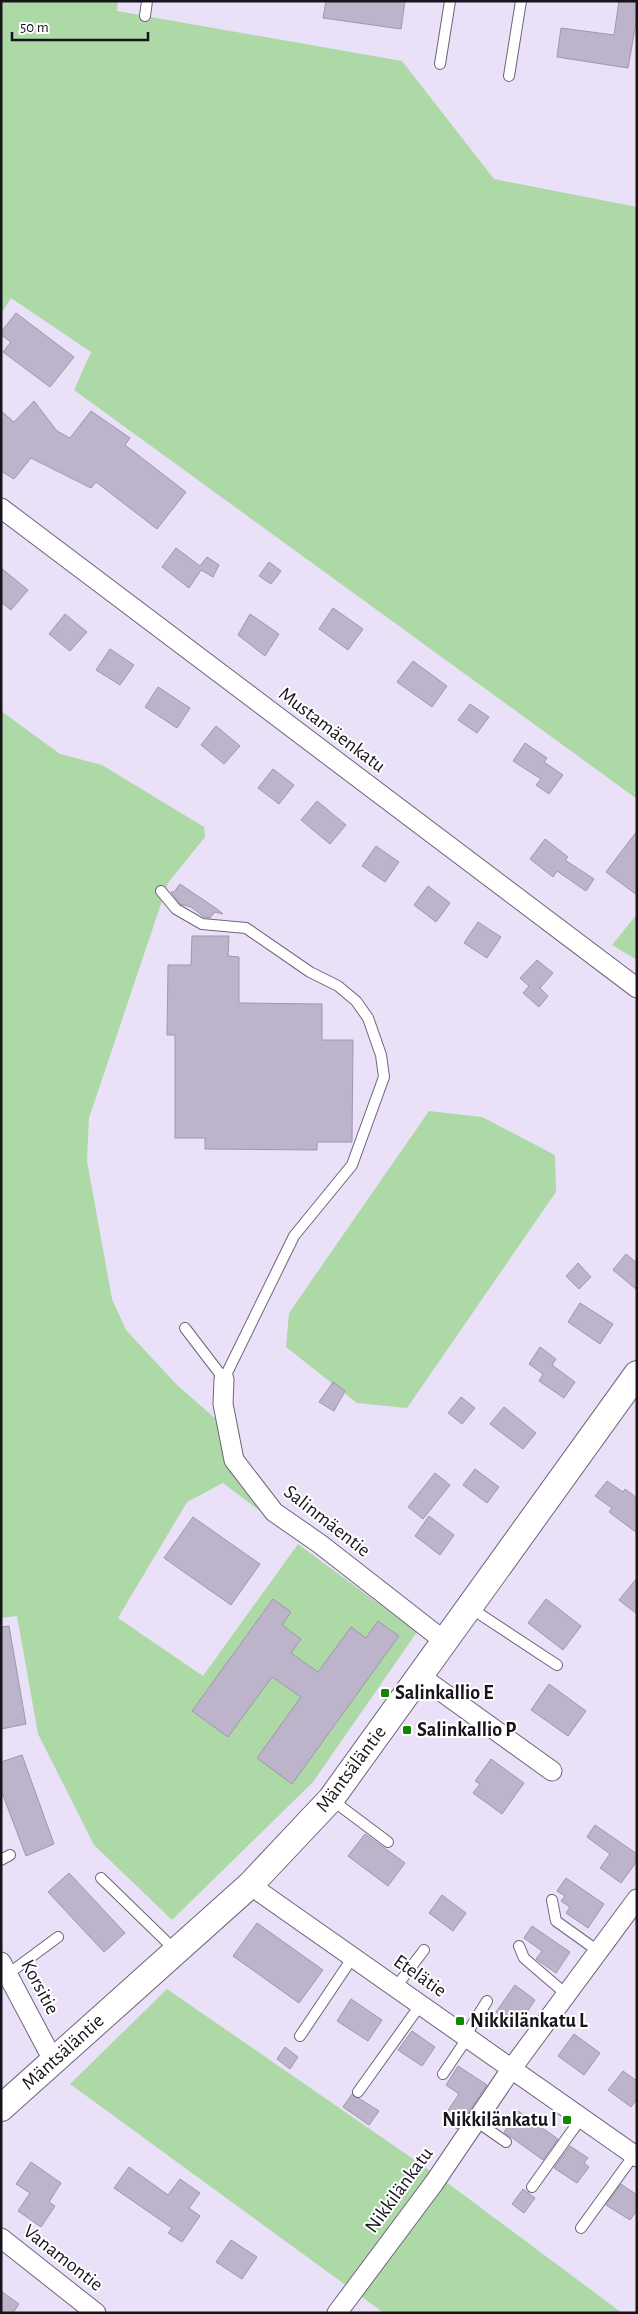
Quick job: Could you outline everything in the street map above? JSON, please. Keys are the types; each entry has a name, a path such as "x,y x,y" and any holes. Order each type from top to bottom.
{"street":[{"name":"Mustamäenkatu","path":"1,508 637,988"},
{"name":"Mäntsäläntie","path":"1,2108 250,1885 331,1799 468,1606 637,1374"},
{"name":"Salinmäentie","path":"224,1379 224,1404 234,1460 274,1512 320,1544 444,1640"},
{"path":"420,1676 552,1771"},
{"name":"Etelätie","path":"250,1885 636,2156"},
{"name":"Nikkilänkatu","path":"338,2313 434,2183 512,2068 636,1901"},
{"name":"Korsitie","path":"3,1971 53,2060"},
{"name":"Vanamontie","path":"1,2238 96,2313"}],"lane":[{"path":"145,16 147,1"},
{"path":"440,64 450,1"},
{"path":"509,76 521,1"},
{"path":"161,891 176,909 202,924 246,928 310,972 338,986 356,1001 368,1018 381,1055 384,1077 352,1165 294,1236 224,1379 184,1328"},
{"path":"468,1606 557,1665"},
{"path":"331,1799 388,1842"},
{"path":"101,1878 176,1951"},
{"path":"552,1900 556,1921 598,1951"},
{"path":"3,1971 58,1936"},
{"path":"519,1946 524,1958 566,1994"},
{"path":"396,1987 424,1950"},
{"path":"300,2036 353,1956"},
{"path":"442,2074 487,2001"},
{"path":"358,2092 421,2004"},
{"path":"532,2187 582,2117"},
{"path":"476,2121 506,2142"},
{"path":"581,2228 636,2156"}],"green space":[{"path":"1,1 118,1 117,11 402,61 494,179 637,207 637,799 74,390 91,352 11,298 1,314"},
{"path":"1,711 60,754 102,765 204,827 205,837 168,883 89,1118 87,1161 112,1299 126,1330 177,1385 216,1419 228,1462 256,1501 260,1511 223,1483 187,1502 118,1618 203,1676 298,1544 417,1632 313,1782 172,1920 94,1845 38,1734 17,1616 1,1618"},
{"path":"637,914 637,960 612,945"},
{"path":"429,1111 482,1117 555,1155 556,1192 407,1408 357,1403 286,1347 289,1313"},
{"path":"167,1989 445,2181 622,2313 384,2313 70,2084"}],"building":[{"path":"326,1 405,1 401,29 323,18"},
{"path":"619,1 637,1 637,17 628,68 557,57 561,28 614,35"},
{"path":"16,313 74,357 50,387 3,352 11,342 1,335 1,332"},
{"path":"34,401 57,431 70,438 91,411 130,438 125,445 186,492 157,529 96,482 91,488 31,458 14,479 1,471 1,411 14,422"},
{"path":"176,548 200,566 207,557 219,565 213,577 201,570 189,588 162,567"},
{"path":"269,562 281,571 271,584 259,576"},
{"path":"1,568 28,590 11,610 1,602"},
{"path":"333,608 363,629 348,650 319,629"},
{"path":"65,614 87,632 70,651 49,634"},
{"path":"250,614 279,634 265,656 238,635"},
{"path":"110,649 134,665 120,685 96,670"},
{"path":"413,661 447,686 432,707 397,682"},
{"path":"158,687 190,708 177,728 145,707"},
{"path":"470,704 489,717 477,733 458,720"},
{"path":"216,726 240,746 224,764 201,745"},
{"path":"525,743 547,758 544,762 563,775 549,794 536,785 541,779 513,761"},
{"path":"273,769 294,785 279,804 258,788"},
{"path":"317,801 346,825 330,844 301,820"},
{"path":"637,831 637,895 606,872"},
{"path":"545,839 568,857 565,860 594,879 586,891 557,871 553,877 530,859"},
{"path":"376,846 399,862 385,882 362,866"},
{"path":"180,884 223,914 215,912 210,918 204,917 191,907 180,904 171,892 174,892"},
{"path":"428,886 450,903 436,922 414,905"},
{"path":"478,922 501,937 487,958 464,943"},
{"path":"192,936 229,936 228,956 239,957 239,1003 322,1004 322,1040 353,1040 352,1142 317,1142 317,1150 205,1149 205,1138 175,1138 175,1035 167,1035 168,965 191,965"},
{"path":"537,960 553,973 540,988 548,996 539,1007 523,993 529,986 520,978"},
{"path":"626,1254 637,1263 637,1290 613,1270"},
{"path":"578,1263 591,1277 579,1289 566,1276"},
{"path":"580,1303 613,1324 600,1344 568,1322"},
{"path":"540,1347 556,1359 552,1365 575,1382 564,1398 539,1381 543,1374 529,1364"},
{"path":"333,1382 345,1391 334,1411 319,1402"},
{"path":"461,1397 475,1408 462,1424 448,1413"},
{"path":"504,1407 536,1433 523,1449 490,1424"},
{"path":"475,1469 499,1487 487,1503 463,1485"},
{"path":"435,1473 450,1485 423,1519 408,1507"},
{"path":"607,1481 623,1492 625,1489 637,1498 637,1533 609,1512 612,1508 595,1496"},
{"path":"429,1516 454,1535 440,1555 415,1536"},
{"path":"193,1517 260,1564 231,1605 164,1558"},
{"path":"637,1578 637,1614 619,1600"},
{"path":"273,1599 291,1612 282,1625 301,1639 291,1653 318,1672 351,1627 366,1638 378,1621 399,1636 292,1784 257,1758 301,1697 272,1677 228,1737 192,1711"},
{"path":"546,1599 581,1626 563,1650 528,1623"},
{"path":"9,1626 26,1724 1,1729 1,1627"},
{"path":"549,1684 586,1711 568,1736 531,1710"},
{"path":"22,1755 54,1844 26,1856 1,1790 1,1762"},
{"path":"491,1759 524,1783 502,1814 473,1793 480,1784 475,1781"},
{"path":"595,1825 637,1854 637,1861 621,1883 600,1868 610,1854 587,1837"},
{"path":"365,1834 405,1863 388,1886 348,1856"},
{"path":"69,1873 125,1933 104,1952 48,1892"},
{"path":"566,1878 604,1904 588,1928 566,1913 570,1907 561,1901 565,1896 557,1891"},
{"path":"442,1895 466,1913 453,1931 429,1913"},
{"path":"257,1923 323,1970 299,2003 233,1956"},
{"path":"532,1926 570,1952 556,1973 536,1959 542,1951 524,1938"},
{"path":"515,1985 535,2000 517,2027 496,2012"},
{"path":"351,1999 382,2020 368,2041 337,2021"},
{"path":"412,2031 435,2047 422,2066 398,2050"},
{"path":"574,2034 600,2053 584,2075 558,2056"},
{"path":"285,2047 298,2057 290,2069 277,2059"},
{"path":"458,2066 487,2085 457,2129 442,2119 459,2094 446,2085"},
{"path":"623,2071 637,2081 637,2099 631,2107 608,2090"},
{"path":"352,2094 379,2111 369,2125 343,2107"},
{"path":"518,2111 558,2139 543,2160 504,2132"},
{"path":"570,2146 588,2158 584,2163 589,2167 577,2183 554,2168"},
{"path":"31,2162 61,2183 49,2202 55,2206 41,2227 18,2211 30,2193 16,2184"},
{"path":"129,2167 168,2195 180,2179 200,2193 189,2208 200,2216 182,2242 168,2233 172,2228 114,2188"},
{"path":"621,2184 637,2195 637,2210 630,2220 606,2205"},
{"path":"523,2189 535,2198 524,2213 512,2204"},
{"path":"231,2240 257,2257 242,2279 216,2262"},
{"path":"1,2291 19,2304 13,2313 1,2313"}],"place":[{"name":"Salinkallio E","path":"385,1693"},
{"name":"Salinkallio P","path":"407,1730"},
{"name":"Nikkilänkatu L","path":"460,2021"},
{"name":"Nikkilänkatu I","path":"567,2120"}]}
